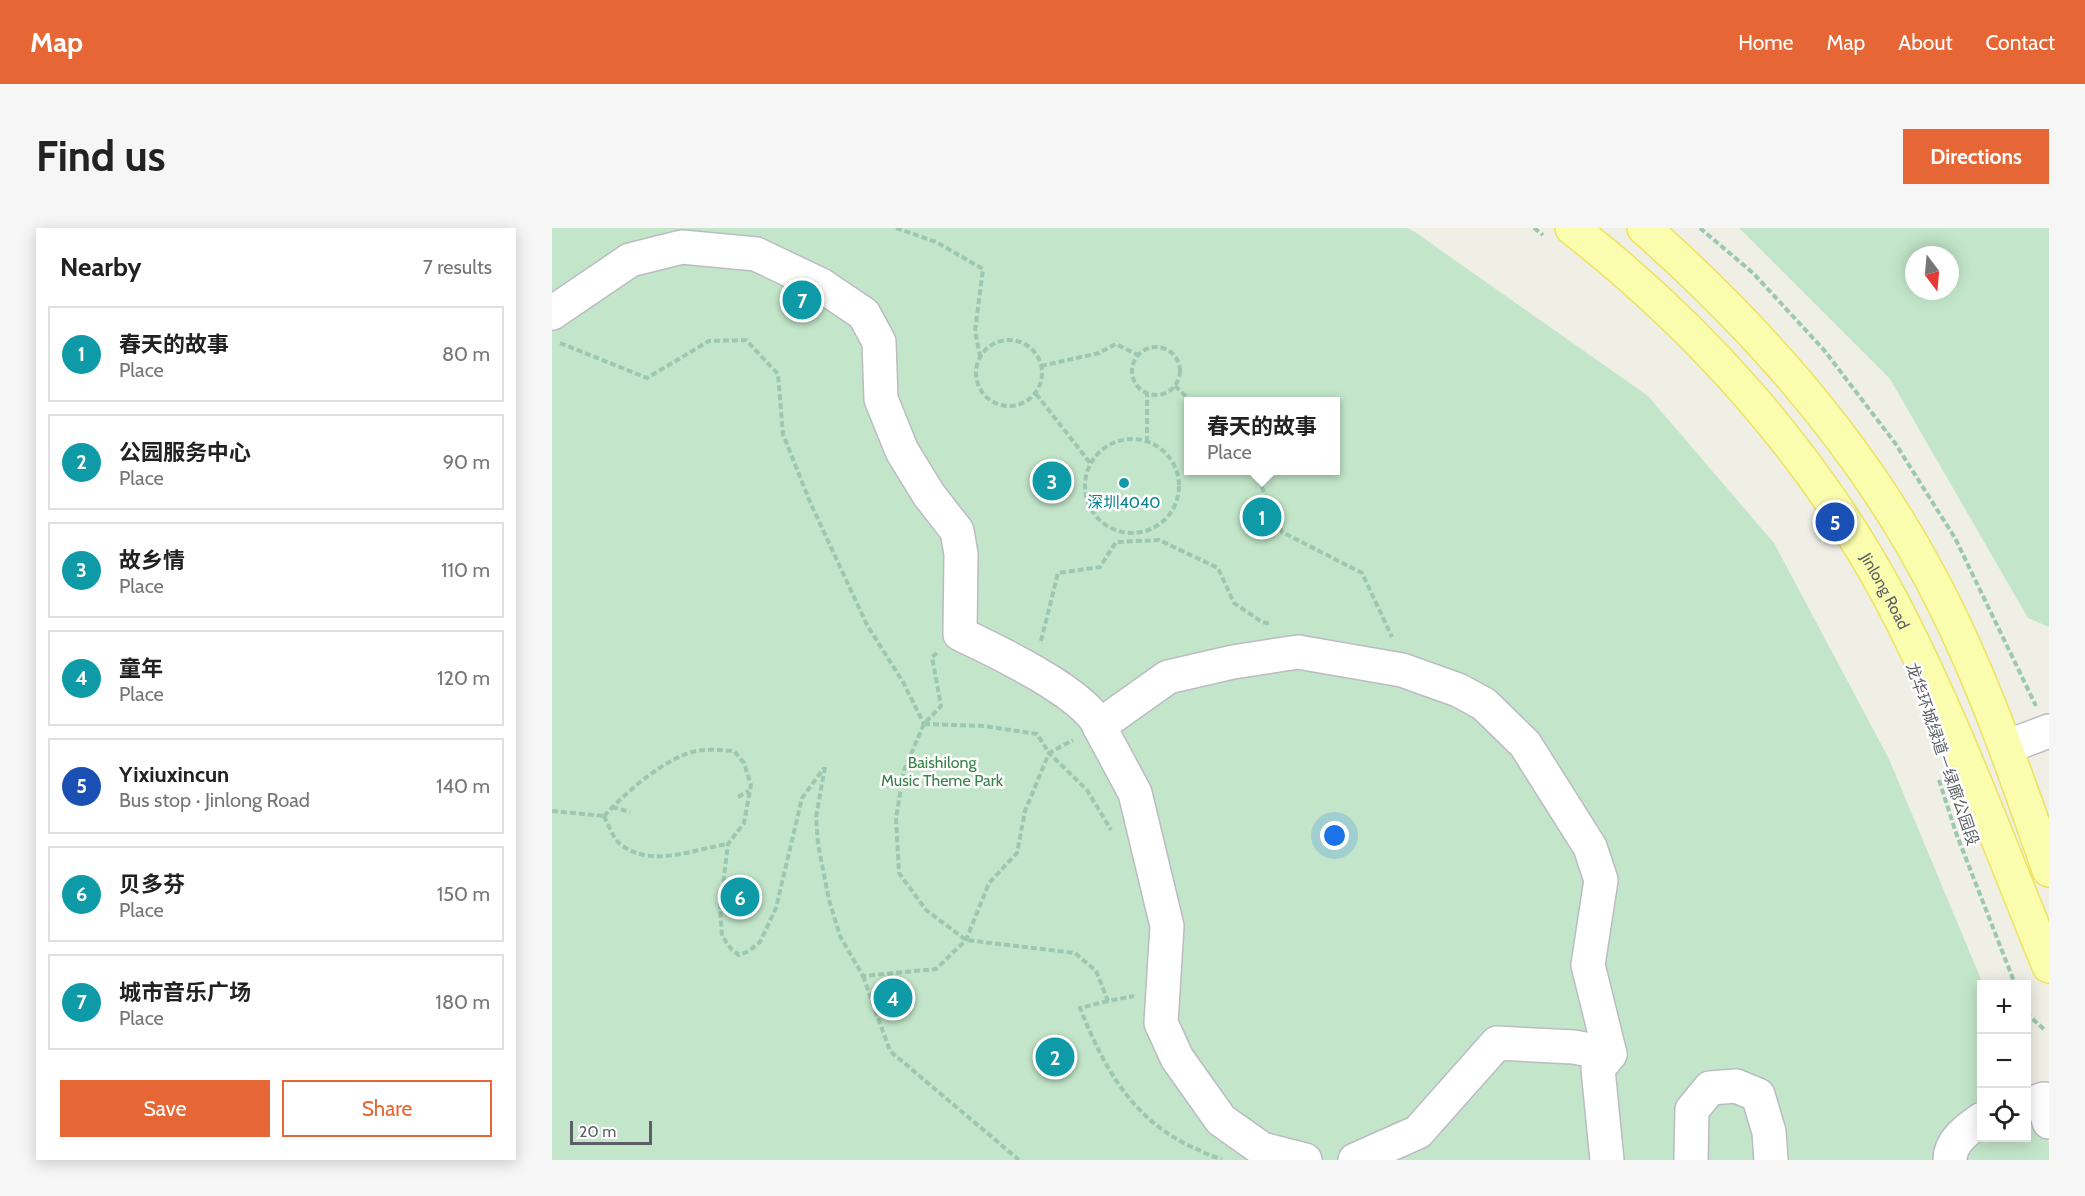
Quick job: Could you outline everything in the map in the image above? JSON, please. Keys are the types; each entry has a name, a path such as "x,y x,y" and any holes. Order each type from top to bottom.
{"main road":[{"path":"1644,228 1693,272 1743,322 1831,427 1889,508 1927,571 1957,630 2006,747 2049,870"},
{"name":"Jinlong Road","path":"1562,235 1611,258 1681,322 1742,386 1794,450 1845,524 1888,596 1928,676 2049,966"}],"lane":[{"path":"552,312 630,260 682,247 756,254 821,285 864,314 879,342 881,399 902,451 929,495 957,531 961,554 960,634 1004,655 1078,700 1096,720 1135,793 1167,926 1161,1023 1177,1058 1221,1120 1262,1149 1305,1160"},
{"path":"1099,726 1168,677 1233,662 1298,652 1402,670 1458,690 1484,704 1525,744 1590,847 1601,880 1588,965 1610,1054"},
{"path":"2006,747 2049,731"},
{"path":"1355,1160 1418,1132 1497,1043 1574,1047 1610,1054"},
{"path":"1607,1160 1598,1069 1610,1054"},
{"path":"1691,1160 1692,1110 1710,1088 1736,1086 1758,1095 1768,1132 1772,1160"},
{"path":"2031,1103 2044,1099 2049,1122"},
{"path":"1950,1160 1950,1154 1962,1133 1977,1122"}],"path":[{"path":"896,228 936,242 983,269 975,331 980,356 976,375 978,386 993,402 1013,406 1036,394 1042,376 1041,366 1029,347 1009,340 989,347 980,356"},
{"path":"1534,228 1562,235"},
{"path":"552,339 646,378 709,341 746,340 778,374 783,434 810,502 867,625 903,682 924,724"},
{"path":"1041,366 1099,352 1116,344 1138,355"},
{"path":"1159,347 1174,355 1180,370 1175,386 1162,394 1140,390 1132,377 1134,362 1138,355 1159,347"},
{"path":"1175,386 1187,397"},
{"path":"1147,393 1147,442"},
{"path":"1036,394 1090,464"},
{"path":"1130,439 1147,442 1161,449 1172,461 1178,476 1179,492 1173,508 1164,520 1151,529 1137,533 1123,532 1109,527 1089,506 1085,493 1090,464 1100,452 1114,443 1130,439"},
{"path":"1256,475 1282,532 1362,573 1395,644"},
{"path":"1004,655 1041,642 1058,573 1100,567 1116,542 1159,540 1218,568 1234,603 1262,622 1273,624"},
{"path":"942,649 932,657 941,706 924,724 904,770 896,818 899,873 926,910 966,940 1075,953 1096,971 1108,1001"},
{"path":"924,724 984,726 1038,734 1049,753 1087,789 1115,838"},
{"path":"863,976 936,969 966,940 989,883 1017,853 1025,811 1049,753 1099,726"},
{"path":"604,816 656,771 693,752 709,749 734,751 744,763 751,785 744,823 728,844 720,909 722,936 732,950 739,955 749,951 760,942 772,916 802,798 825,767 816,817 818,844 829,900 840,936 863,976 890,1052 1019,1160"},
{"name":"龙华环城绿道－绿廊公园段","path":"1936,772 1956,833 2013,980"},
{"path":"738,797 749,791"},
{"path":"612,807 630,812"},
{"path":"552,811 604,816"},
{"path":"604,816 620,843 649,856 666,857 728,844"},
{"path":"1143,994 1080,1008 1096,1049 1128,1098 1167,1135 1226,1160"},
{"path":"2031,1017 2046,1031"}],"green space":[{"name":"Baishilong Music Theme Park","path":"552,228 1407,228 1415,232 1648,396 1774,543 1889,759 1981,980 1977,980 1977,1142 2031,1142 2031,1099 2049,1143 2049,1160 552,1160"},
{"path":"1739,228 2049,228 2049,627 2028,618 1890,379"}],"place":[{"name":"城市音乐广场","path":"802,300"},
{"name":"故乡情","path":"1052,481"},
{"name":"深圳4040","path":"1124,483"},
{"name":"春天的故事","path":"1262,517"},
{"name":"Yixiuxincun","path":"1835,522"},
{"name":"贝多芬","path":"740,897"},
{"name":"童年","path":"893,998"},
{"name":"公园服务中心","path":"1055,1057"}]}
